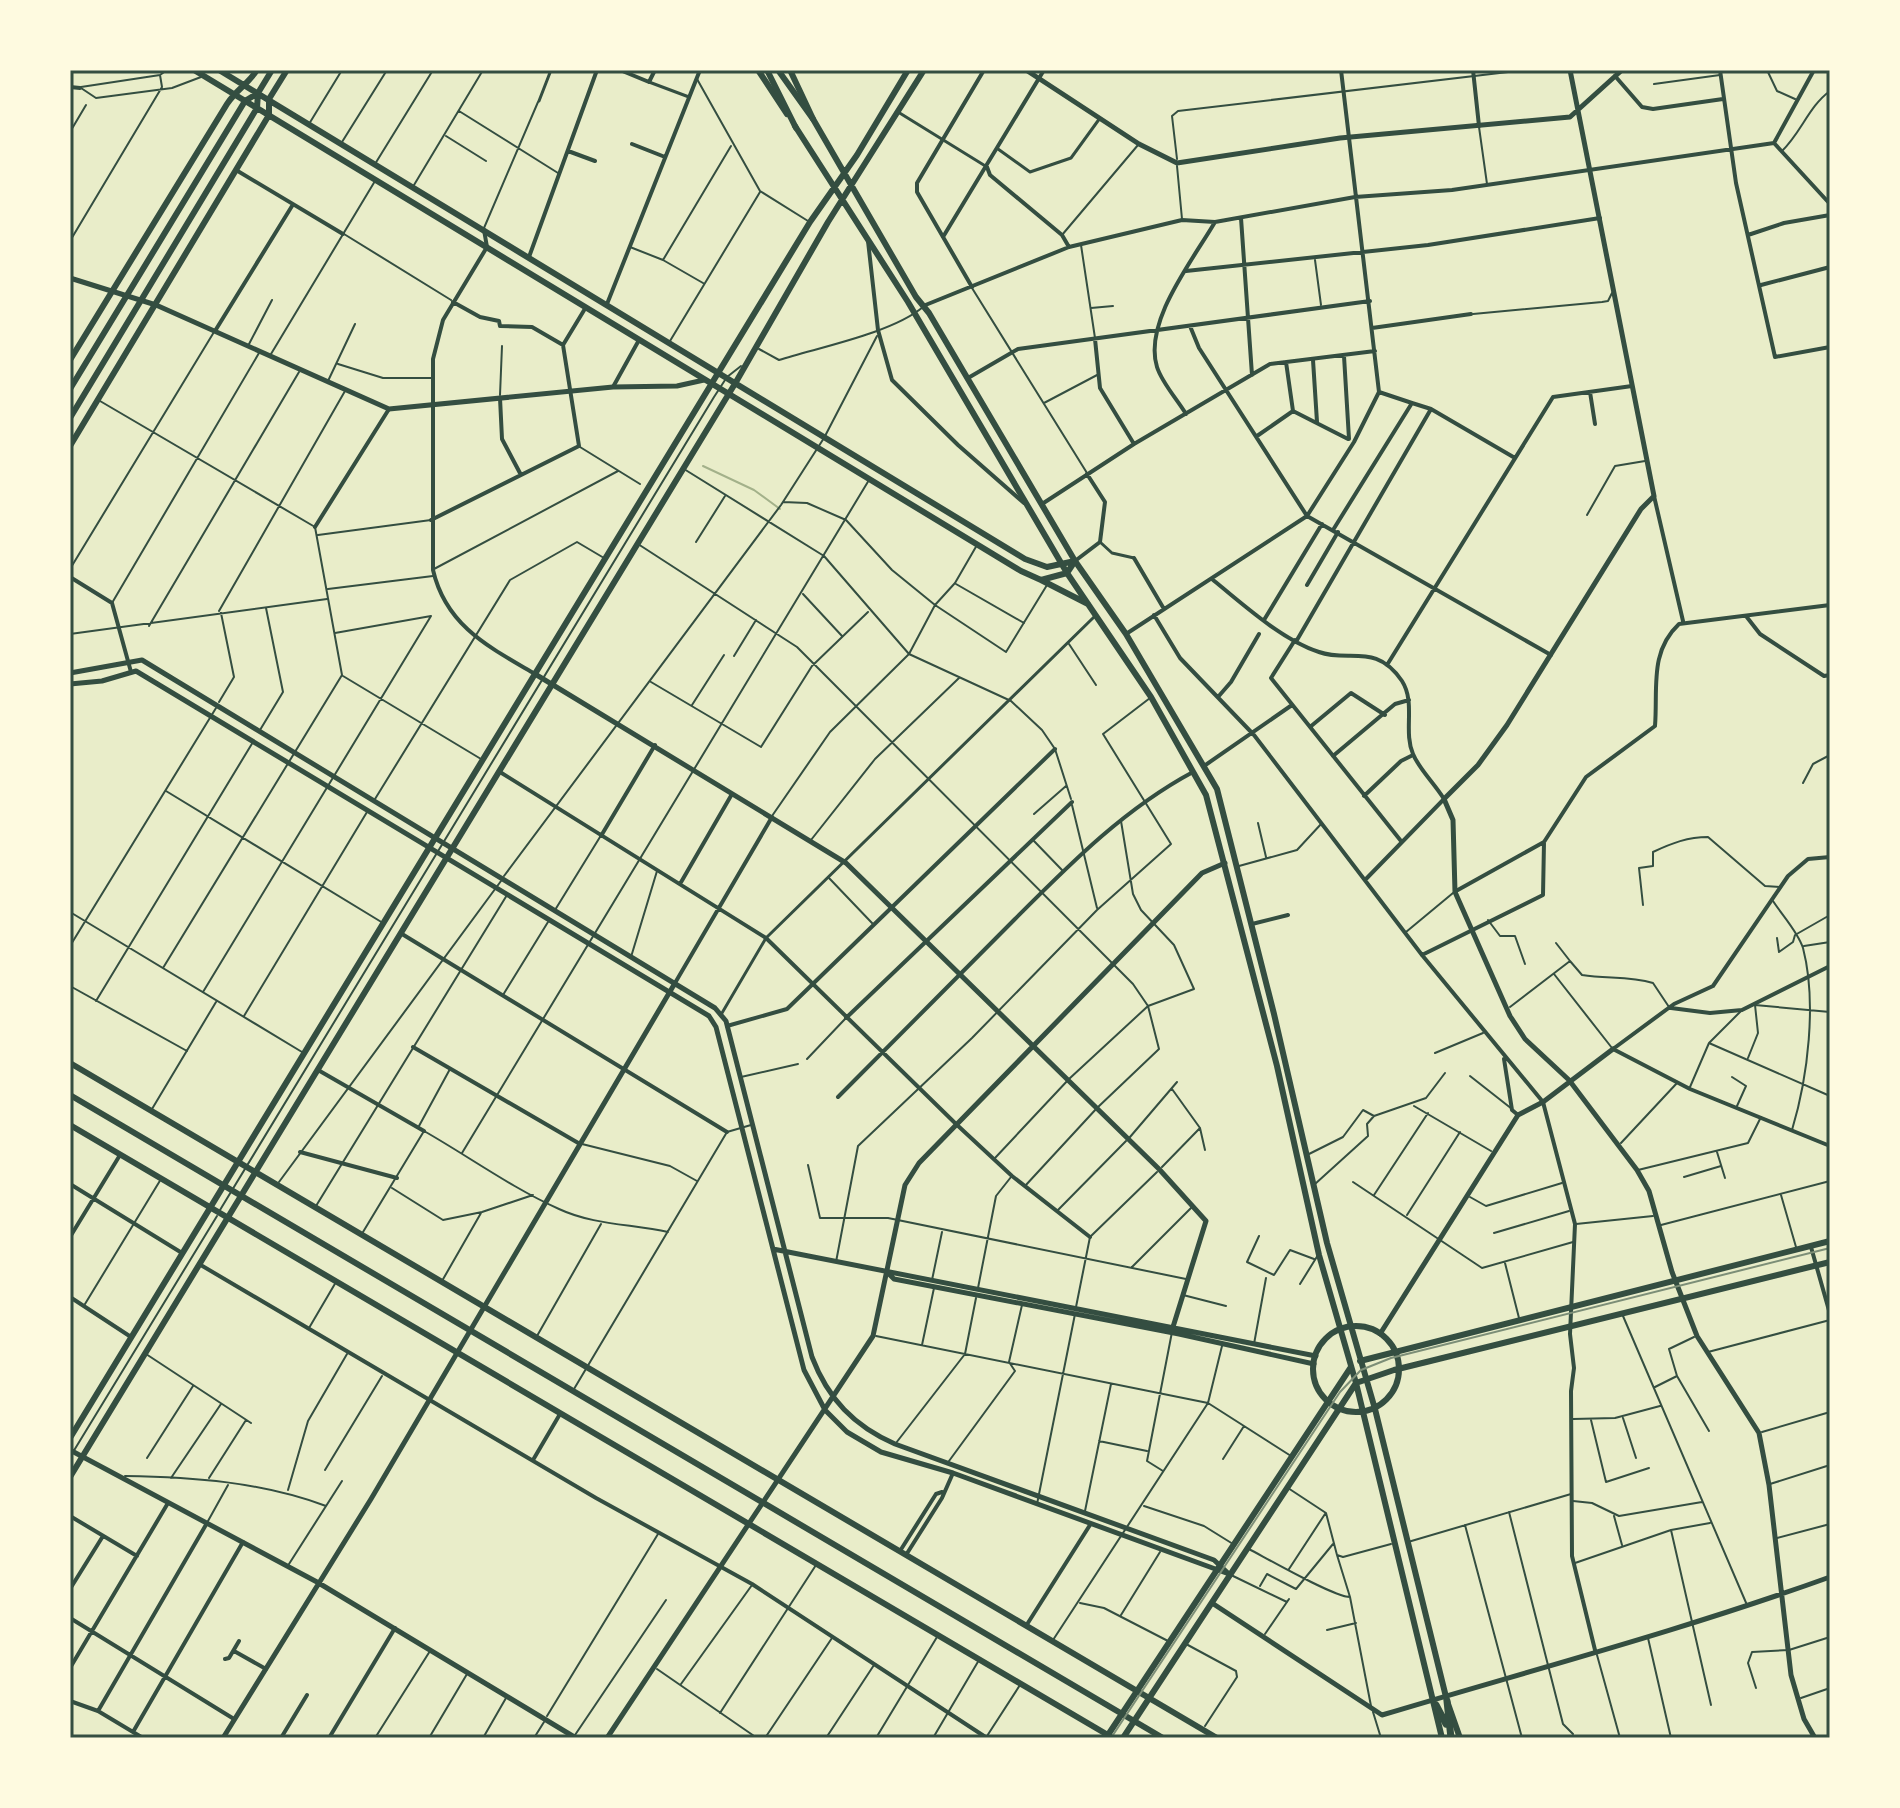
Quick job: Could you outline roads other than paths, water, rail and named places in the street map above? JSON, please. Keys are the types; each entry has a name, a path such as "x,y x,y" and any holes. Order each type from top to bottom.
{"highway":[{"path":"1447,1699 1450,1734"},
{"path":"1435,1702 1450,1734"}],"main road":[{"path":"194,70 713,382 977,545 1090,605"},
{"path":"219,70 1036,565 1075,561"},
{"path":"70,360 234,94 247,86 257,70"},
{"path":"70,389 245,101 258,93 272,70"},
{"path":"70,446 269,115 269,99 287,70"},
{"path":"758,70 914,314 1067,573 1151,697 1195,771 1213,816 1316,1257 1356,1383 1442,1738"},
{"path":"767,70 796,128"},
{"path":"778,70 813,119"},
{"path":"790,70 851,187 1075,561 1126,634 1217,789 1327,1243 1375,1409 1447,1699 1460,1738"},
{"path":"70,1438 810,222 908,70"},
{"path":"70,1477 736,382 743,365 842,200 924,70"},
{"path":"70,418 257,108 258,93"},
{"path":"1044,582 1067,573 1075,561"},
{"path":"70,1063 1217,1738"},
{"path":"70,1095 1163,1738"},
{"path":"70,1125 1109,1737 1328,1401 1351,1368 1361,1361 1394,1350 1573,1308 1830,1241"},
{"path":"1123,1738 1356,1383 1399,1369 1830,1262"},
{"path":"1352,1325 1380,1334 1394,1350 1399,1369 1394,1390 1375,1409 1363,1412 1339,1409 1328,1401 1317,1384 1314,1364 1323,1342 1340,1329 1352,1325"}],"street":[{"path":"539,101 551,70"},
{"path":"529,257 597,70"},
{"path":"620,70 689,97"},
{"path":"649,82 655,70"},
{"path":"607,304 700,70"},
{"path":"972,287 917,192 917,183 984,70"},
{"path":"1026,70 1139,144 1177,163 1349,138 1570,117 1622,70"},
{"path":"943,237 1044,70"},
{"path":"1126,634 1307,516 1379,392 1341,70"},
{"path":"1473,70 1479,126"},
{"path":"1570,70 1646,460 1683,621"},
{"path":"923,306 1069,247 1182,220 1215,222 1355,197 1487,185 1730,152 1774,143 1814,70"},
{"path":"1720,72 1730,152 1775,357 1830,347"},
{"path":"1615,76 1642,107 1653,109 1723,99"},
{"path":"70,87 80,88"},
{"path":"898,112 987,167 990,175 1062,235 1069,247"},
{"path":"998,149 1030,172 1071,158 1100,118"},
{"path":"1774,143 1830,204"},
{"path":"632,144 665,157"},
{"path":"568,151 595,161"},
{"path":"236,170 343,234"},
{"path":"215,331 292,206"},
{"path":"1748,235 1784,223 1830,215"},
{"path":"1241,218 1252,375"},
{"path":"1186,271 1428,245 1600,218"},
{"path":"1186,414 1157,369 1152,346 1156,330 1215,222"},
{"path":"484,229 487,247 453,302 436,341 431,378 434,573 450,611 474,637 846,863 892,904 1069,1079 1206,1221 1172,1330"},
{"path":"867,238 879,331 892,380 979,465 1024,503"},
{"path":"1761,285 1830,267"},
{"path":"70,278 156,305 389,409 613,387 677,386 698,379 713,382"},
{"path":"966,379 1012,350 1370,301"},
{"path":"453,302 480,317 499,321 500,326 532,327 563,345"},
{"path":"431,520 579,446 568,392 563,345 586,307"},
{"path":"1372,328 1471,314"},
{"path":"1190,326 1199,348 1307,516 1551,655"},
{"path":"613,387 640,339"},
{"path":"1095,339 1100,388 1134,444"},
{"path":"1042,504 1134,444 1270,364 1375,351"},
{"path":"1344,356 1351,441"},
{"path":"1313,360 1317,422"},
{"path":"1286,362 1293,411"},
{"path":"1387,665 1553,397 1632,386"},
{"path":"1379,392 1431,409 1515,458"},
{"path":"1590,392 1595,424"},
{"path":"500,397 502,439 521,475"},
{"path":"1307,585 1412,403"},
{"path":"315,527 389,409"},
{"path":"1401,841 1271,678 1355,542 1431,409"},
{"path":"1257,436 1293,411"},
{"path":"1293,411 1351,441"},
{"path":"1075,561 1100,542 1105,502 1087,474"},
{"path":"1364,880 1478,765 1551,655 1641,509 1654,496"},
{"path":"1264,620 1322,524"},
{"path":"1100,542 1112,553 1134,558 1164,609"},
{"path":"70,577 112,603 131,672"},
{"path":"1212,579 1264,620 1320,653 1367,656 1387,665 1403,682 1409,700 1413,755 1444,799 1453,820 1455,892 1470,932 1525,1039 1569,1080 1617,1148 1637,1170 1657,1216 1676,1281 1697,1336 1759,1433 1769,1485 1797,1699 1815,1738"},
{"path":"1455,892 1544,842 1590,774 1655,726 1654,676 1669,633 1683,621 1830,605"},
{"path":"722,1013 766,938 929,782 1097,614"},
{"path":"1154,615 1180,658 1254,735 1422,955 1543,1102 1575,1224 1570,1327 1574,1368 1571,1391 1573,1563 1595,1650"},
{"path":"1746,616 1760,634 1824,676 1830,675"},
{"path":"1218,697 1231,682 1259,634"},
{"path":"70,673 98,671 129,660 142,660 722,1013 812,1357 833,1398 863,1427 895,1444 949,1461 1126,1528 1230,1575"},
{"path":"70,684 102,681 136,671 430,846 588,946 713,1020 804,1370 825,1410 865,1444 953,1473 1160,1551 1218,1568"},
{"path":"1310,727 1351,693 1385,716"},
{"path":"1333,756 1385,716 1395,704 1409,700"},
{"path":"1204,766 1254,735 1292,705"},
{"path":"601,836 655,745"},
{"path":"727,1026 787,1009 1055,749"},
{"path":"1364,796 1401,761 1413,755"},
{"path":"498,770 766,938 881,1054 1012,1176 1090,1237"},
{"path":"838,1097 959,972 1063,871 1143,802 1195,771"},
{"path":"680,884 733,792"},
{"path":"846,1018 1072,802"},
{"path":"223,1738 371,1499 772,817"},
{"path":"1422,955 1470,932 1475,925 1543,895 1544,842"},
{"path":"1380,1334 1441,1242 1518,1115 1543,1102 1669,1009 1719,981 1780,887 1808,859 1830,857"},
{"path":"607,1738 873,1336 905,1185 919,1163 1202,873 1225,863"},
{"path":"1252,924 1288,915"},
{"path":"402,934 727,1132"},
{"path":"1669,1009 1710,1013 1742,1010 1830,966"},
{"path":"413,1047 580,1144"},
{"path":"1613,1049 1690,1089 1830,1146"},
{"path":"1503,1057 1512,1110 1518,1115"},
{"path":"318,1070 421,1129"},
{"path":"300,1152 343,1161 397,1178"},
{"path":"70,1237 120,1155"},
{"path":"70,1184 182,1253"},
{"path":"1811,1246 1830,1314"},
{"path":"773,1249 1172,1330 1314,1364"},
{"path":"199,1264 383,1374 752,1584 986,1738"},
{"path":"887,1272 894,1279 934,1287 977,1290 1022,1304 1075,1310"},
{"path":"70,1297 131,1337"},
{"path":"1223,1341 1316,1356"},
{"path":"533,1460 561,1413"},
{"path":"71,1453 317,1582 575,1737"},
{"path":"903,1553 953,1473"},
{"path":"70,1668 168,1503"},
{"path":"70,1516 137,1556"},
{"path":"98,1711 207,1523"},
{"path":"1026,1626 1090,1525"},
{"path":"70,1589 103,1536"},
{"path":"133,1732 243,1542"},
{"path":"1212,1603 1382,1715 1447,1699 1595,1650 1692,1625 1830,1577"},
{"path":"70,1618 234,1719"},
{"path":"329,1738 395,1628"},
{"path":"225,1659 239,1641"},
{"path":"234,1651 266,1669"},
{"path":"281,1738 307,1695"},
{"path":"70,1701 98,1711 143,1738"}],"lane":[{"path":"80,88 160,75 167,70"},
{"path":"309,124 342,70"},
{"path":"341,143 387,70"},
{"path":"375,164 433,70"},
{"path":"413,186 483,70"},
{"path":"1182,220 1174,113 1243,102 1525,70"},
{"path":"1767,70 1777,91 1798,101"},
{"path":"1654,84 1720,72"},
{"path":"70,241 160,89 160,75"},
{"path":"80,88 96,98 160,89 204,76"},
{"path":"697,78 760,191 810,222"},
{"path":"1782,151 1797,136 1818,99 1830,91"},
{"path":"484,229 539,101"},
{"path":"70,132 86,105"},
{"path":"458,110 559,174"},
{"path":"1479,126 1487,185"},
{"path":"444,135 486,161"},
{"path":"1062,235 1139,144"},
{"path":"663,260 732,145"},
{"path":"270,357 376,180"},
{"path":"670,342 760,191"},
{"path":"343,234 453,302"},
{"path":"1081,245 1095,339"},
{"path":"629,246 663,260 704,284"},
{"path":"1315,258 1321,308"},
{"path":"972,287 1087,474"},
{"path":"1471,314 1608,301 1614,288"},
{"path":"248,347 272,300"},
{"path":"755,346 779,360 879,331 914,314 923,306"},
{"path":"1090,308 1113,306"},
{"path":"327,382 355,324"},
{"path":"70,569 215,331"},
{"path":"277,1184 774,514 824,438 879,331"},
{"path":"500,397 502,346"},
{"path":"112,603 260,352"},
{"path":"338,364 383,378 431,378"},
{"path":"71,1453 248,1167 720,387 743,365"},
{"path":"149,626 301,370"},
{"path":"1042,404 1100,373"},
{"path":"70,946 234,677 219,613 346,390"},
{"path":"98,400 315,527 342,675 163,968"},
{"path":"579,446 640,484"},
{"path":"1587,515 1615,466 1646,460"},
{"path":"683,469 824,556 909,654 1011,701 1042,730 1055,749 1072,802 1097,910"},
{"path":"327,589 434,573 618,471"},
{"path":"462,1153 869,480"},
{"path":"696,542 726,495"},
{"path":"781,504 807,503 846,520 869,546 935,605 1006,652 1044,582"},
{"path":"317,535 431,520"},
{"path":"374,800 510,580 577,542 605,559"},
{"path":"637,544 797,647 812,666 1039,894 1133,984 1148,1006 1159,1049 1097,1108 1025,1186"},
{"path":"772,817 811,758 853,706 909,654 935,605 955,583 977,545"},
{"path":"955,583 1024,623"},
{"path":"802,593 843,637"},
{"path":"70,634 149,626 328,598"},
{"path":"259,731 283,692 266,608"},
{"path":"649,682 761,747 812,666 870,610"},
{"path":"203,992 431,616 334,633"},
{"path":"734,656 756,619"},
{"path":"1068,643 1096,685"},
{"path":"690,707 724,655"},
{"path":"342,675 483,760"},
{"path":"811,840 842,796 890,744 960,677"},
{"path":"836,1262 858,1146 999,1011 1097,910 1171,844 1103,734 1151,697"},
{"path":"96,1001 253,741"},
{"path":"1803,783 1813,764 1830,755"},
{"path":"1034,814 1067,786"},
{"path":"165,790 383,923"},
{"path":"243,1017 368,810"},
{"path":"994,1159 1069,1079 1148,1006 1194,989 1174,945 1141,910 1129,882 1121,819"},
{"path":"1225,863 1237,867 1297,850 1323,822"},
{"path":"1258,823 1267,858"},
{"path":"555,910 601,836"},
{"path":"1643,905 1639,868 1653,866 1653,852 1679,840 1708,837 1765,886 1780,887"},
{"path":"1032,839 1063,871"},
{"path":"631,957 657,870"},
{"path":"829,878 873,924"},
{"path":"1405,933 1455,892"},
{"path":"315,1207 508,894"},
{"path":"1773,900 1802,946 1809,985 1806,1086 1792,1130"},
{"path":"70,912 304,1053"},
{"path":"1777,938 1779,952 1793,942 1795,935 1830,915"},
{"path":"502,996 549,920"},
{"path":"1488,920 1500,936 1515,936 1525,964"},
{"path":"1802,946 1830,942"},
{"path":"1556,943 1582,975 1614,979 1628,976 1653,983 1669,1009"},
{"path":"1508,1008 1570,961"},
{"path":"1553,974 1613,1049"},
{"path":"70,986 187,1051"},
{"path":"151,1110 217,1001"},
{"path":"1748,1060 1758,1033 1755,1005 1830,1012"},
{"path":"1690,1089 1709,1043 1742,1010"},
{"path":"807,1059 846,1018"},
{"path":"1435,1053 1484,1033"},
{"path":"1709,1043 1830,1096"},
{"path":"740,1077 798,1064"},
{"path":"361,1234 397,1178 450,1068"},
{"path":"1314,1184 1368,1136 1367,1124 1374,1116 1426,1098 1445,1073"},
{"path":"1470,1076 1512,1110"},
{"path":"1732,1077 1746,1086 1736,1107"},
{"path":"1057,1211 1128,1139 1177,1082"},
{"path":"1617,1148 1677,1082"},
{"path":"1172,1089 1200,1128 1205,1150"},
{"path":"1413,1105 1496,1154"},
{"path":"1306,1155 1343,1137 1363,1110 1374,1116"},
{"path":"1374,1195 1428,1113"},
{"path":"1637,1170 1748,1143 1761,1116"},
{"path":"574,1389 727,1132 752,1125"},
{"path":"1037,1506 1090,1237 1200,1128"},
{"path":"421,1129 547,1202 601,1223 630,1224 668,1232"},
{"path":"1406,1217 1460,1132"},
{"path":"580,1144 670,1166 698,1182"},
{"path":"1717,1151 1725,1178"},
{"path":"808,1165 820,1218 888,1218 1187,1280"},
{"path":"1684,1177 1721,1166"},
{"path":"895,1444 965,1354 996,1196 1012,1176"},
{"path":"83,1306 161,1178"},
{"path":"1660,1225 1830,1181"},
{"path":"1353,1182 1482,1268 1573,1242"},
{"path":"1469,1196 1486,1206 1565,1182"},
{"path":"391,1187 443,1220 482,1212 534,1195"},
{"path":"1781,1194 1797,1250"},
{"path":"1131,1268 1193,1207"},
{"path":"1494,1233 1571,1210"},
{"path":"442,1282 482,1212"},
{"path":"1575,1224 1657,1216"},
{"path":"536,1337 601,1223"},
{"path":"932,1280 942,1230"},
{"path":"1259,1236 1247,1262 1274,1275 1290,1250 1316,1257 1300,1284"},
{"path":"1505,1262 1520,1320"},
{"path":"1254,1344 1266,1278"},
{"path":"309,1329 337,1281"},
{"path":"922,1345 934,1287"},
{"path":"1182,1295 1226,1306"},
{"path":"949,1461 1015,1371 1009,1362 1022,1304"},
{"path":"1623,1315 1748,1607"},
{"path":"1707,1352 1830,1320"},
{"path":"1164,1472 1147,1461 1172,1330"},
{"path":"873,1336 1208,1403 1292,1457"},
{"path":"1697,1336 1669,1349 1677,1376 1709,1431"},
{"path":"1052,1641 1208,1403 1223,1341"},
{"path":"288,1491 308,1421 348,1353"},
{"path":"145,1354 251,1423"},
{"path":"325,1470 383,1374"},
{"path":"1654,1387 1677,1376"},
{"path":"1085,1513 1111,1383"},
{"path":"147,1458 194,1385"},
{"path":"170,1479 222,1403"},
{"path":"1573,1419 1622,1416 1661,1405"},
{"path":"1759,1433 1830,1412"},
{"path":"1622,1416 1636,1458"},
{"path":"209,1479 246,1420"},
{"path":"1591,1420 1606,1482 1649,1468"},
{"path":"1223,1459 1244,1426"},
{"path":"1099,1441 1149,1452"},
{"path":"1769,1485 1830,1465"},
{"path":"116,1476 209,1479 288,1491 326,1506"},
{"path":"288,1566 342,1481"},
{"path":"207,1523 229,1484"},
{"path":"1287,1487 1326,1513 1350,1597 1372,1710 1381,1738"},
{"path":"1407,1542 1572,1494"},
{"path":"1572,1501 1592,1503 1614,1513 1632,1516 1703,1502"},
{"path":"1142,1505 1204,1526 1234,1544"},
{"path":"1509,1512 1563,1724 1573,1734"},
{"path":"1289,1570 1326,1513"},
{"path":"1614,1513 1622,1546"},
{"path":"1573,1563 1671,1530 1712,1522"},
{"path":"1774,1539 1830,1524"},
{"path":"1465,1525 1522,1738"},
{"path":"1671,1530 1711,1705"},
{"path":"534,1738 660,1531"},
{"path":"1260,1586 1267,1574 1296,1589 1334,1543"},
{"path":"1337,1555 1343,1557 1396,1543"},
{"path":"1247,1548 1305,1576 1331,1593 1350,1597"},
{"path":"1121,1615 1160,1551"},
{"path":"720,1713 816,1563"},
{"path":"1230,1575 1288,1600 1263,1637"},
{"path":"681,1685 752,1584"},
{"path":"575,1737 666,1600"},
{"path":"1077,1603 1121,1615 1170,1642"},
{"path":"1327,1630 1356,1623"},
{"path":"876,1738 938,1635"},
{"path":"765,1738 833,1637"},
{"path":"1648,1637 1671,1738"},
{"path":"1756,1688 1748,1663 1752,1652 1789,1650 1830,1637"},
{"path":"1185,1644 1236,1671 1237,1677 1203,1730"},
{"path":"375,1738 430,1650"},
{"path":"1595,1650 1620,1738"},
{"path":"933,1738 979,1659"},
{"path":"826,1738 874,1665"},
{"path":"653,1666 757,1738"},
{"path":"429,1738 468,1673"},
{"path":"986,1738 1020,1684"},
{"path":"1797,1699 1830,1688"},
{"path":"483,1738 507,1697"}],"waterway":[{"path":"703,466 754,490 780,509"}],"railway":[{"path":"1111,1738 1340,1392 1361,1370 1391,1358 1830,1248"}]}
